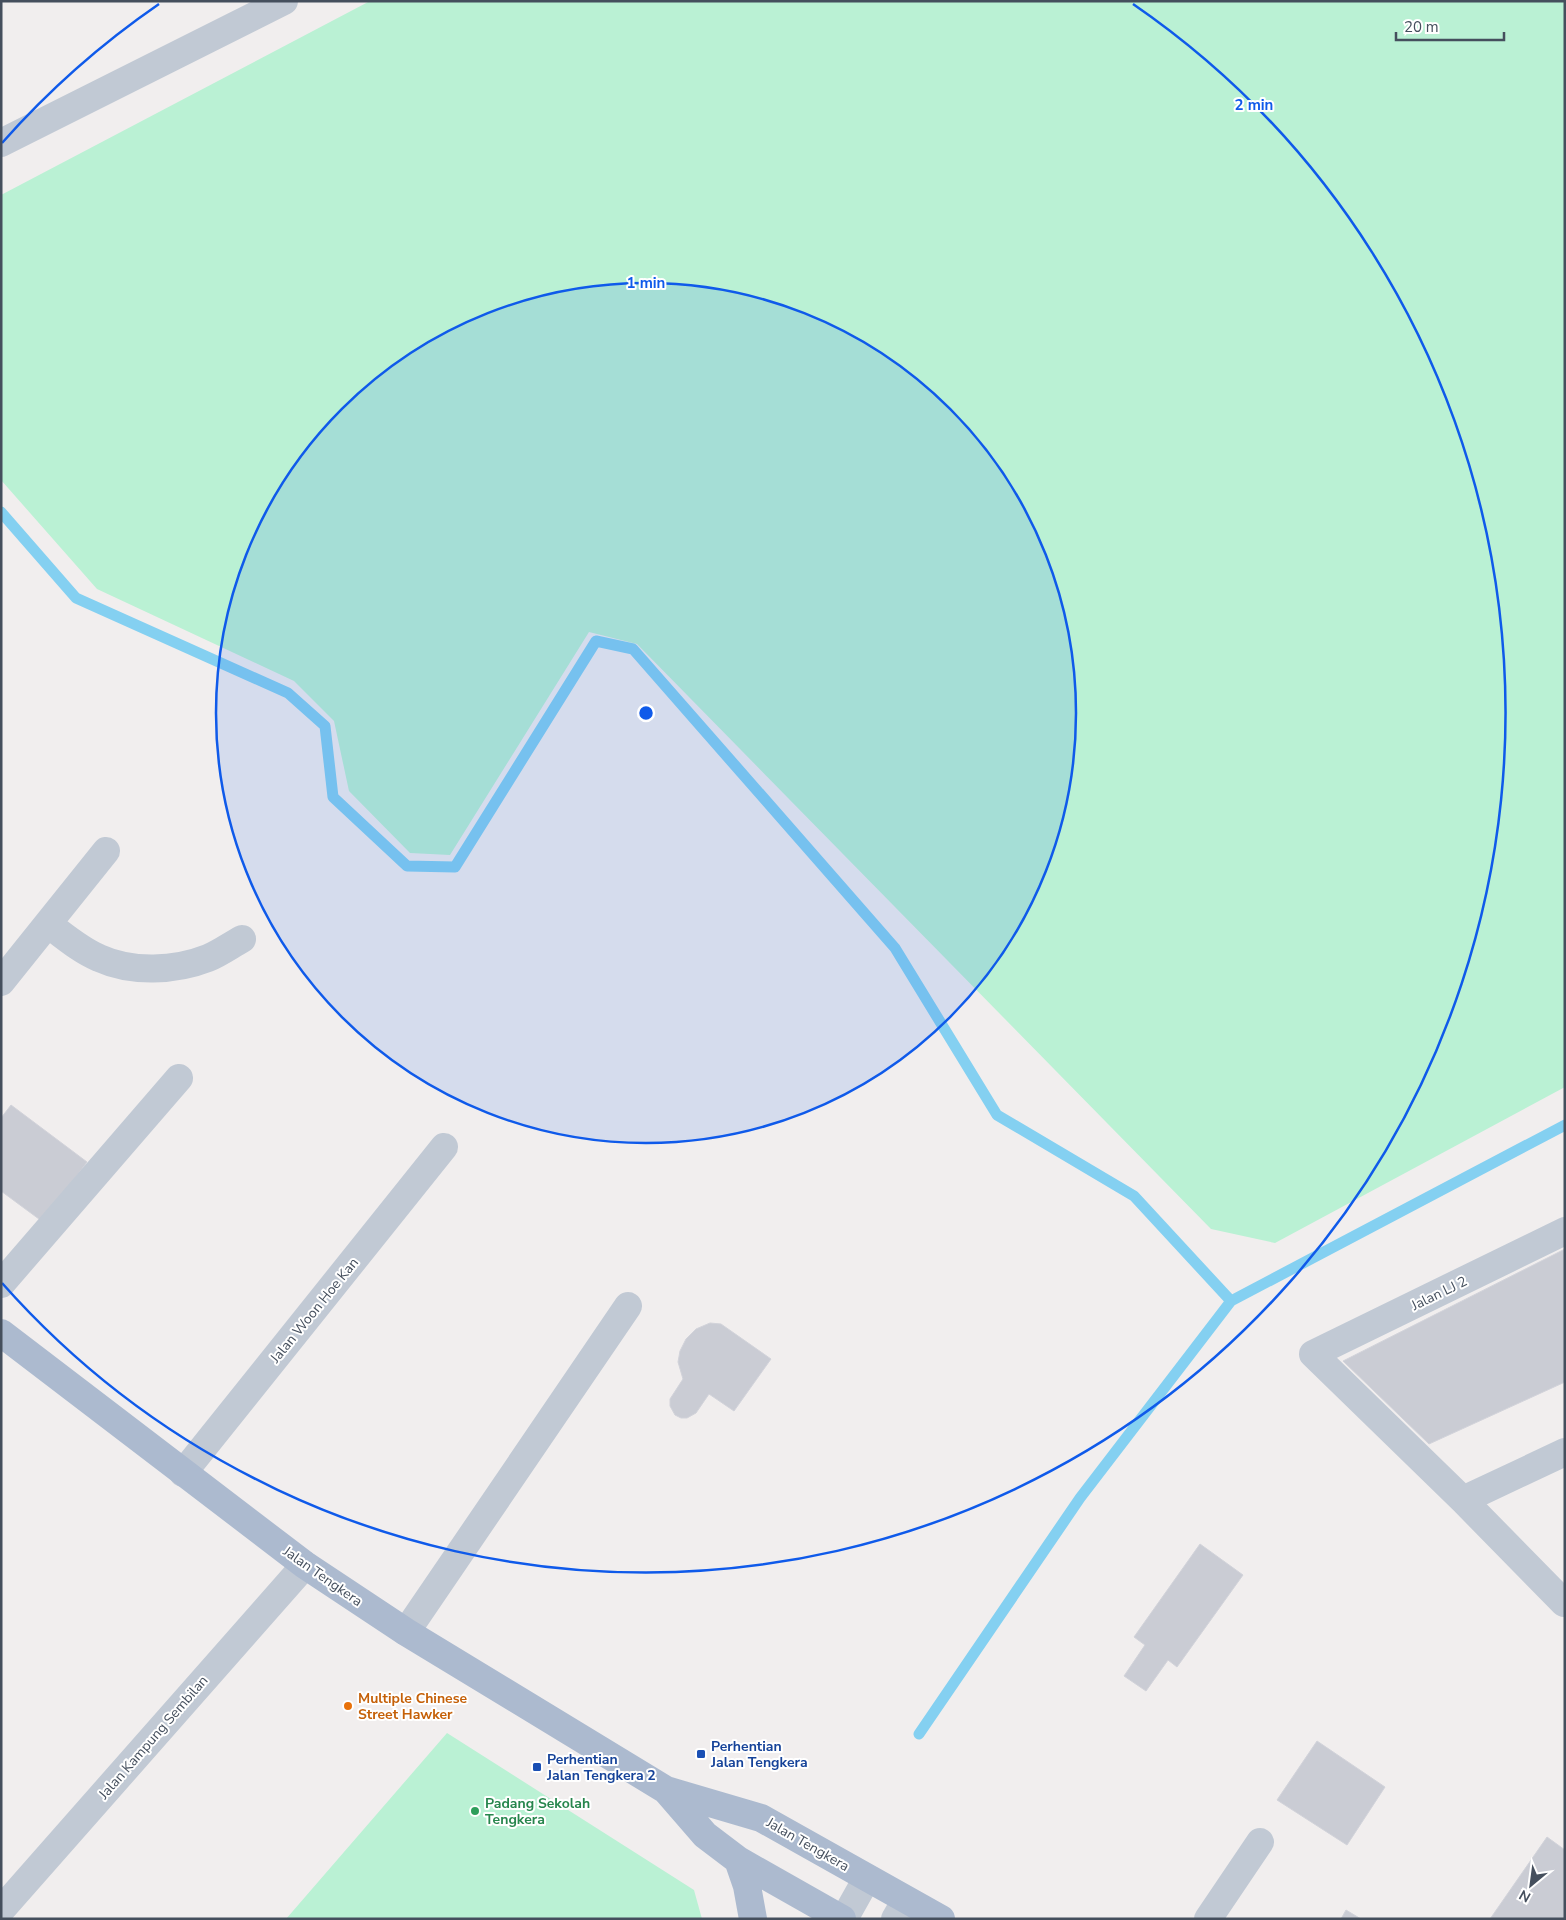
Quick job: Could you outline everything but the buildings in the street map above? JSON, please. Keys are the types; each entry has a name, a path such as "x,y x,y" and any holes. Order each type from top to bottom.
{"main road":[{"name":"Jalan Tengkera","path":"1,1333 305,1565 406,1632 666,1790 761,1818 867,1878 900,1909 941,1919"},
{"name":"Jalan Tengkera","path":"666,1790 705,1835 738,1860 843,1919"},
{"path":"738,1860 747,1886 753,1919"}],"street":[{"path":"2,139 284,1"},
{"path":"1,981 106,851"},
{"path":"48,924 80,948 99,958 114,964 135,967 162,968 182,965 209,957 242,939"},
{"path":"1,1284 180,1078"},
{"name":"Jalan Woon Hoe Kan","path":"183,1473 444,1147"},
{"name":"Jalan LJ 2","path":"1463,1500 1313,1354 1565,1231"},
{"path":"406,1632 628,1306"},
{"path":"1564,1603 1463,1500 1565,1452"},
{"name":"Jalan Kampung Sembilan","path":"1,1910 305,1565"},
{"path":"1208,1919 1260,1842"},
{"path":"843,1919 867,1878"}],"green space":[{"path":"370,1 1565,1 1565,1087 1275,1243 1211,1229 637,644 589,632 450,855 410,853 349,791 334,721 294,681 97,589 1,480 1,195"},
{"name":"Padang Sekolah Tengkera","path":"447,1733 694,1890 702,1919 286,1919"}],"waterway":[{"path":"1,512 76,598 288,693 325,726 333,797 407,866 455,867 596,641 633,649 895,948 997,1115 1134,1196 1231,1301"},
{"path":"919,1734 1080,1498 1231,1301 1565,1125"}],"place":[{"name":"Multiple Chinese Street Hawker","path":"348,1706"},
{"name":"Perhentian Jalan Tengkera","path":"701,1754"},
{"name":"Perhentian Jalan Tengkera 2","path":"537,1767"},
{"name":"Padang Sekolah Tengkera","path":"475,1811"}]}
